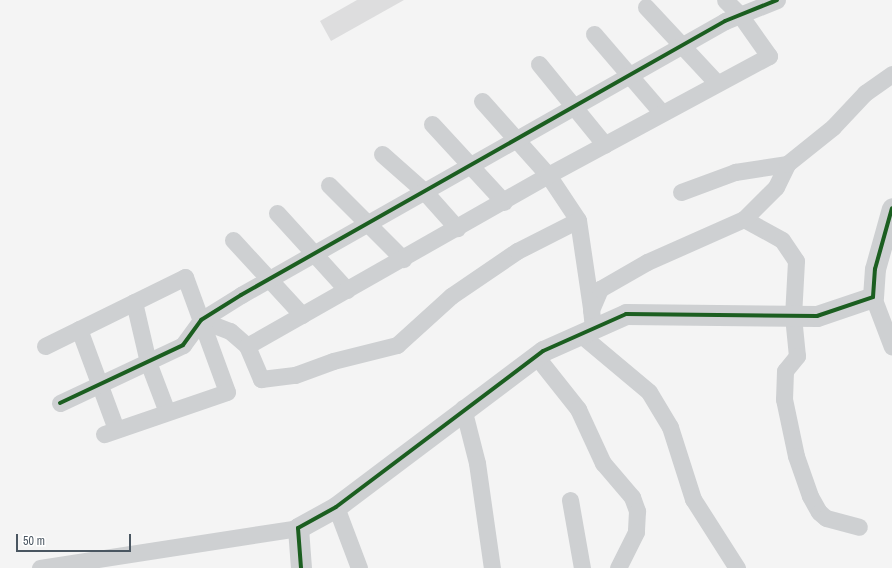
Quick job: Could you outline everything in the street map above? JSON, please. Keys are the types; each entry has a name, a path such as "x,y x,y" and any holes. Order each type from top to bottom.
{"street":[{"path":"247,346 504,202 548,175 605,145 716,82 769,56 740,15 725,0"},
{"path":"60,403 183,346 201,320 268,279 681,46 740,15 777,0"},
{"path":"646,7 716,82"},
{"path":"594,34 628,76 662,113"},
{"path":"539,64 575,106 605,145"},
{"path":"588,324 600,289 647,262 744,219 776,187 787,164 833,127 865,93 892,74"},
{"path":"482,101 548,175 578,220 588,324 649,392 670,427 693,499 737,568"},
{"path":"432,124 469,166 504,202"},
{"path":"382,154 424,191 457,228"},
{"path":"681,192 735,172 787,164"},
{"path":"328,185 403,259"},
{"path":"892,208 875,269 873,297 887,321 892,347"},
{"path":"278,213 347,290"},
{"path":"744,219 782,240 791,251 797,272 793,316 797,356 785,371 784,399 796,456 819,512 826,518 859,527"},
{"path":"201,320 230,331 247,346 261,379 295,375 332,361 397,346 451,296 517,251 578,220"},
{"path":"233,240 302,315"},
{"path":"45,346 79,329 185,277 227,392 110,432 98,385 79,329"},
{"path":"40,568 298,528 336,507 463,408 536,356 588,324 626,314 817,316 873,297"},
{"path":"134,302 148,362 167,412"},
{"path":"536,356 578,409 603,463 632,497 637,511 636,532 618,568"},
{"path":"463,408 477,463 492,568"},
{"path":"570,500 582,568"},
{"path":"336,507 359,568"},
{"path":"298,528 301,568"}],"building":[{"path":"357,0 404,0 331,41 320,21"}],"cycle path":[{"path":"60,403 183,345 201,320 241,295 725,21 777,0"},
{"path":"301,568 298,528 336,507 543,351 626,314 817,316 873,297 875,269 892,208"}]}
